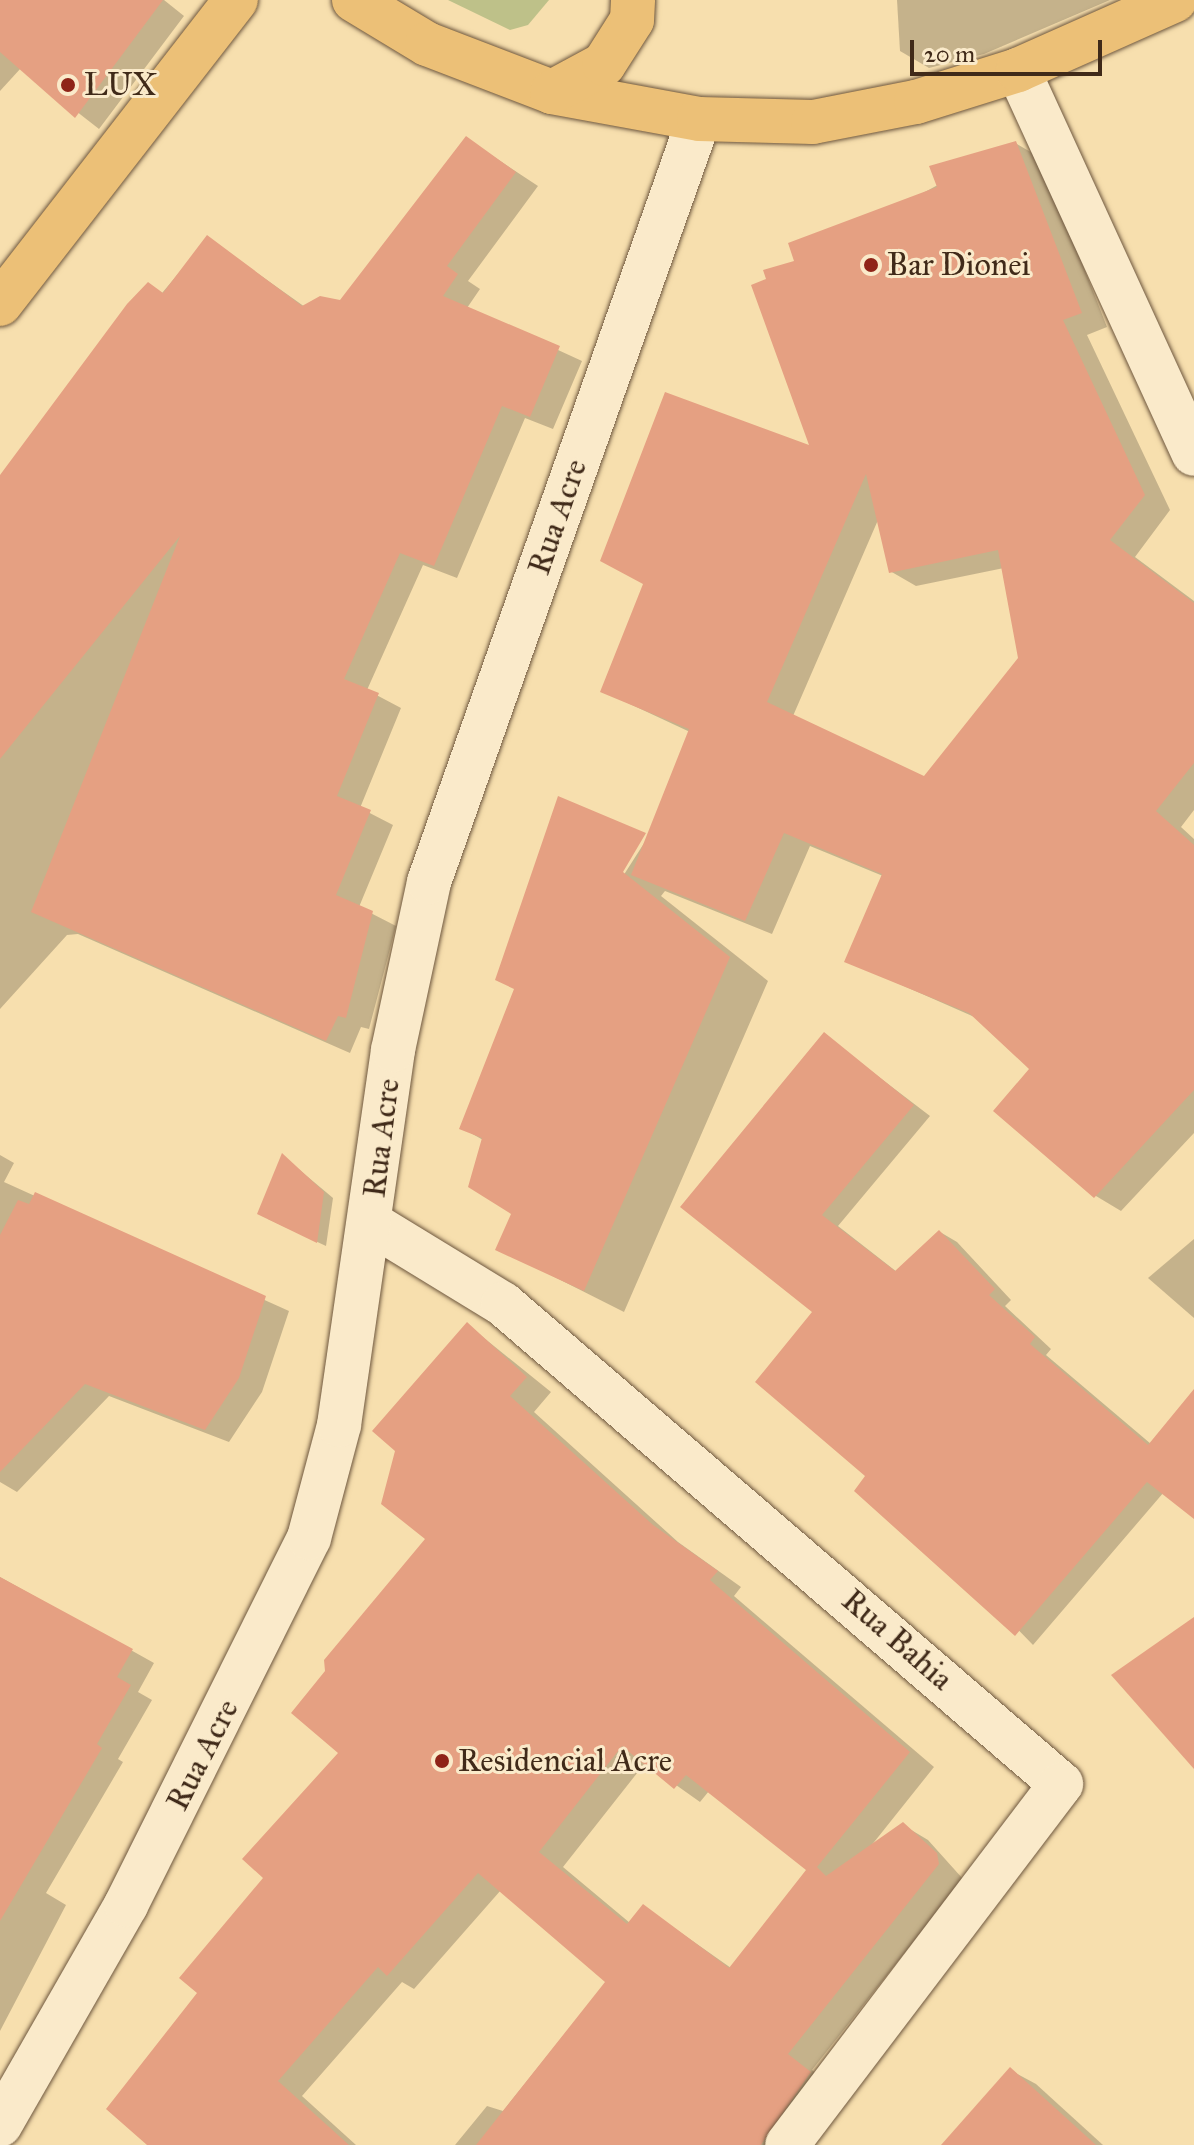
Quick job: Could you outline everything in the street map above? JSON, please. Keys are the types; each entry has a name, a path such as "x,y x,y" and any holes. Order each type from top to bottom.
{"main road":[{"path":"0,304 236,0"},
{"path":"354,0 427,44 552,92 699,119 813,122 916,102 1018,70 1175,0"},
{"path":"552,92 604,64 632,20 633,0"}],"street":[{"path":"1018,70 1194,454"},
{"name":"Rua Acre","path":"0,2125 126,1905 309,1538 339,1425 372,1224 393,1050 429,882 699,119"},
{"name":"Rua Bahia","path":"372,1224 515,1313 1061,1784 787,2145"}],"green space":[{"path":"448,0 549,0 528,25 510,30"}],"building":[{"name":"LUX","path":"0,0 163,0 75,118 0,52"},
{"path":"466,136 516,172 447,266 458,274 443,296 560,346 530,417 502,406 434,566 400,553 344,679 379,693 337,796 371,810 336,895 373,911 346,1018 338,1016 326,1041 31,912 180,536 0,759 0,475 127,304 148,282 163,293 207,235 302,306 320,296 340,300"},
{"path":"1016,141 1082,313 1063,320 1145,495 1110,540 1194,603 1194,763 1156,811 1194,845 1194,1090 1094,1198 993,1111 1029,1069 969,1013 844,962 882,874 784,833 745,921 631,875 689,729 600,692 643,584 600,561 665,392 809,445 751,285 766,279 763,270 794,261 788,243 937,187 929,166","holes":["866,474 889,573 998,550 1018,658 924,776 767,702"]},
{"path":"558,796 646,833 623,872 730,957 584,1291 495,1250 511,1214 468,1187 482,1138 459,1129 514,989 495,980"},
{"path":"824,1032 914,1105 822,1215 895,1271 939,1230 995,1289 989,1295 1035,1337 1030,1344 1148,1445 1194,1389 1194,1519 1147,1482 1015,1636 854,1491 865,1476 755,1382 812,1312 680,1207"},
{"path":"282,1153 324,1192 317,1243 257,1214"},
{"path":"35,1192 266,1296 239,1378 205,1430 85,1384 0,1472 0,1235 18,1200 29,1204"},
{"path":"467,1322 527,1377 510,1396 653,1525 718,1571 710,1580 910,1752 817,1867 826,1876 903,1822 937,1853 939,1864 788,2054 811,2072 761,2145 476,2145 605,1982 478,1873 387,1976 378,1967 278,2081 349,2145 147,2145 106,2109 197,1993 179,1978 263,1878 242,1859 338,1753 291,1713 325,1671 324,1660 425,1539 381,1504 395,1451 372,1431","holes":["622,1746 674,1789 686,1775 806,1870 729,1968 643,1904 627,1924 539,1852"]},
{"path":"0,1577 133,1649 117,1677 131,1685 97,1744 102,1748 0,1921"},
{"path":"1194,1617 1194,1769 1111,1675"},
{"path":"1010,2067 1096,2145 941,2145"}],"place":[{"name":"LUX","path":"68,85"},
{"name":"Bar Dionei","path":"871,265"},
{"name":"Residencial Acre","path":"442,1761"}]}
